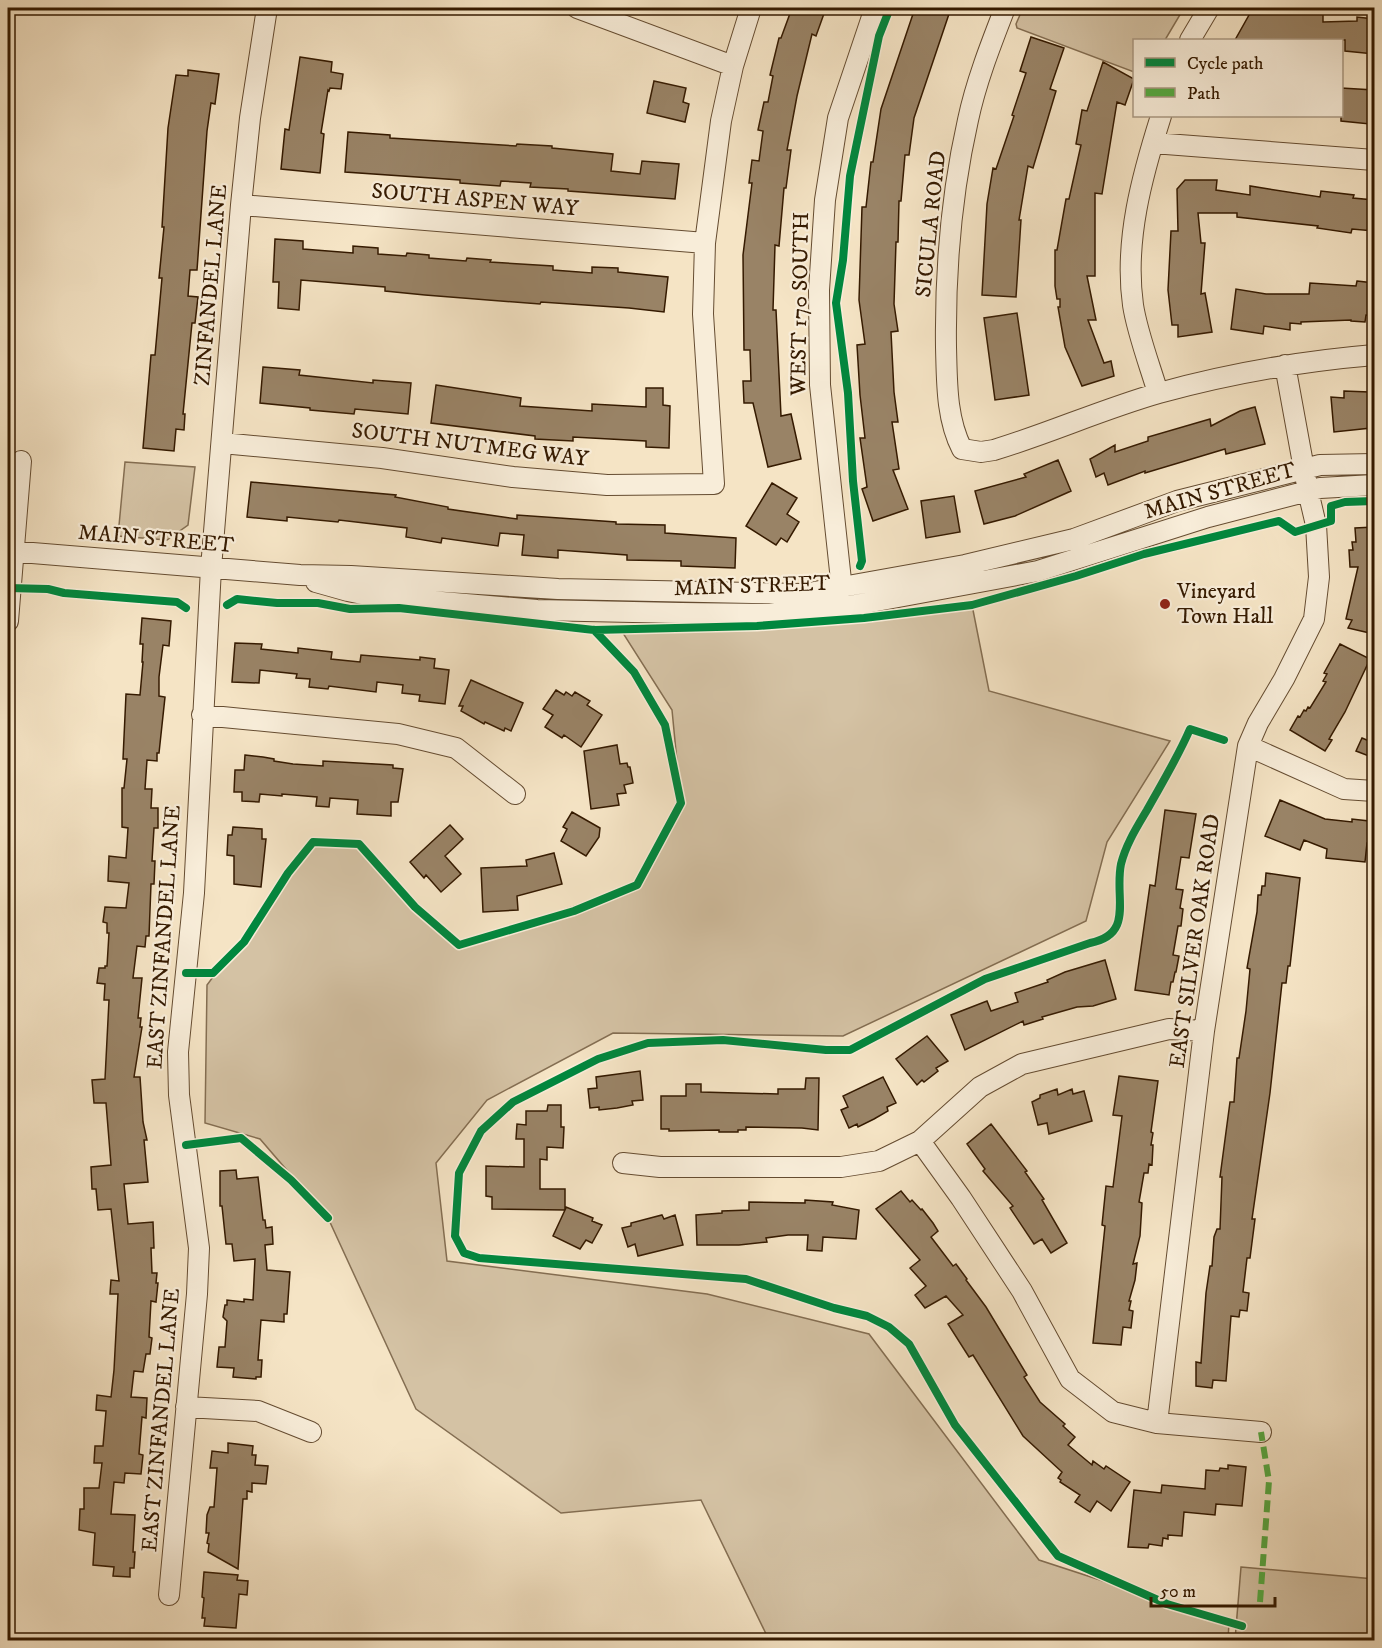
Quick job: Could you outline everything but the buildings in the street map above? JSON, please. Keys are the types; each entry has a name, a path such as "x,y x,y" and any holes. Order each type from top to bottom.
{"street":[{"name":"ZINFANDEL LANE","path":"211,568 241,205 250,118 267,8"},
{"path":"577,8 733,66"},
{"path":"705,243 721,121 733,66 751,8"},
{"name":"WEST 170 SOUTH","path":"844,607 820,385 819,290 825,200 838,118 875,8"},
{"name":"SICULA ROAD","path":"1005,8 968,118 948,237 945,305 947,385 953,431 963,449 981,452 994,450 1158,393"},
{"path":"1191,39 1209,8"},
{"path":"1161,117 1142,184 1129,264 1133,307 1158,393 1285,365 1374,355"},
{"path":"1153,143 1374,160"},
{"name":"SOUTH ASPEN WAY","path":"241,205 705,243"},
{"name":"SOUTH NUTMEG WAY","path":"222,443 382,458 513,477 607,485 714,484 703,314 705,243"},
{"name":"EAST SILVER OAK ROAD","path":"1157,1424 1204,1031 1248,746 1314,619 1319,577 1316,525 1285,365"},
{"path":"8,621 10,551 21,461"},
{"name":"MAIN STREET","path":"300,575 332,587 372,596 537,610 770,614 844,607 1038,572 1208,517 1306,480 1320,465 1374,464"},
{"name":"MAIN STREET","path":"10,551 300,575 558,589 803,594 965,565 1074,539 1177,501 1306,480 1320,488 1374,485"},
{"name":"EAST ZINFANDEL LANE","path":"168,1595 197,1294 199,1248 179,1095 178,1052 194,893 211,568"},
{"path":"202,715 398,734 456,748 515,794"},
{"path":"1248,746 1344,789 1374,791"},
{"path":"622,1163 660,1167 841,1167 879,1161 920,1141 980,1087 1022,1064 1169,1029 1204,1031"},
{"path":"920,1141 1022,1290 1070,1379 1113,1412 1157,1424 1261,1432"},
{"path":"186,1407 258,1411 310,1432"}],"shaded area":[{"path":"1023,8 1184,8 1166,39 1133,39 1133,72 1017,28 1016,24"},
{"path":"125,462 195,467 188,525 167,540 118,536"},
{"path":"972,605 989,691 1170,741 1107,842 1086,921 843,1036 613,1033 487,1100 436,1163 447,1261 707,1294 869,1334 1039,1560 1229,1622 1228,1640 769,1640 701,1500 561,1513 416,1409 328,1218 260,1139 205,1123 207,985 313,842 359,844 459,945 637,885 681,803 672,710 621,630"},
{"path":"1241,1567 1374,1579 1374,1640 1235,1640"}],"marked path":[{"path":"1260,1602 1269,1481 1261,1432"}],"cycle path":[{"path":"860,566 862,561 853,481 848,393 836,303 843,260 850,176 879,36 890,8"},
{"path":"227,605 237,599 277,603 318,603 350,609 399,608 594,630 757,626 864,618 972,605 1144,554 1279,521 1295,532 1331,521 1331,506 1345,502 1374,501"},
{"path":"8,588 48,589 64,593 177,602 186,608"},
{"path":"186,973 213,973 244,942 288,873 313,842 359,844 415,907 459,945 574,911 637,885 681,803 665,725 634,672 594,630"},
{"path":"1224,740 1190,729 1126,850 1121,864 1118,923 1113,932 1104,938 985,979 850,1050 826,1050 723,1040 648,1043 598,1059 513,1102 481,1131 459,1173 455,1236 464,1253 479,1258 746,1279 834,1308 867,1316 889,1327 909,1344 955,1425 1058,1556 1167,1604 1242,1626"},
{"path":"186,1145 241,1138 291,1180 328,1218"}],"place":[{"name":"Vineyard Town Hall","path":"1165,604"}]}
